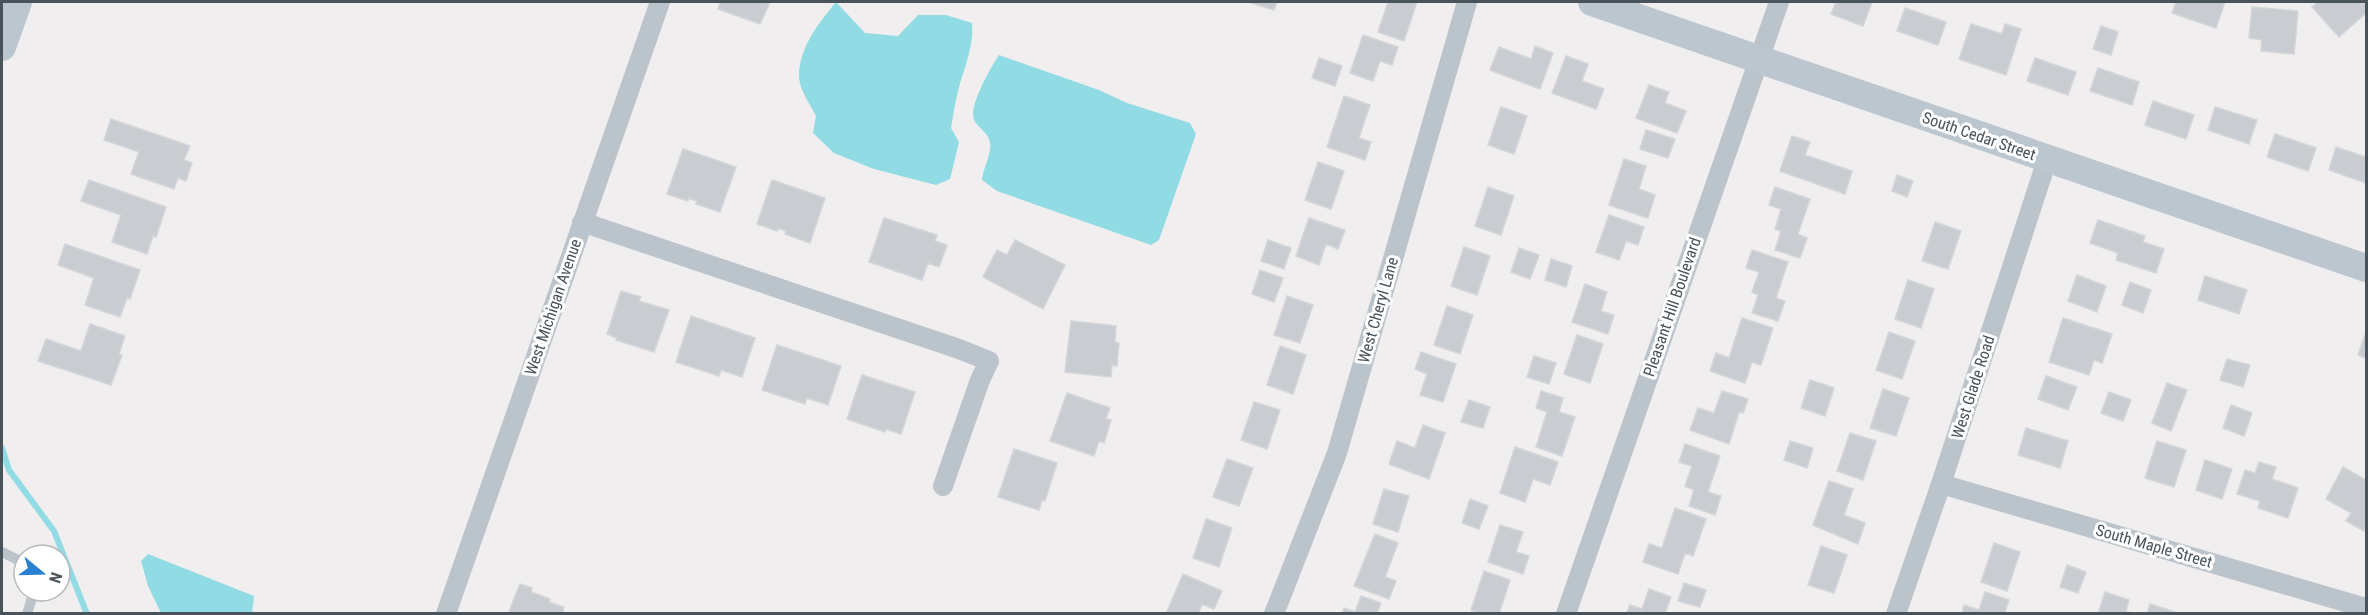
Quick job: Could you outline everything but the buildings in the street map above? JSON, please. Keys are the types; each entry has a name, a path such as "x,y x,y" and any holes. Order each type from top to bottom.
{"street":[{"path":"2,47 18,2"},
{"name":"West Michigan Avenue","path":"446,614 660,2"},
{"name":"West Cheryl Lane","path":"1274,614 1337,453 1467,2"},
{"name":"South Cedar Street","path":"1593,2 2047,160 2367,268"},
{"name":"Pleasant Hill Boulevard","path":"1566,614 1779,2"},
{"name":"West Glade Road","path":"1896,614 2047,160"},
{"path":"582,222 960,349 988,361 943,486"},
{"name":"South Maple Street","path":"1941,484 2367,608"}],"water":[{"path":"836,2 865,33 898,36 918,15 946,15 972,23 970,49 958,91 951,128 959,142 950,179 936,185 874,169 834,153 813,133 816,116 801,87 800,66 811,36"},
{"path":"999,55 1099,90 1127,103 1190,123 1196,134 1159,240 1151,245 997,191 982,180 990,152 990,143 988,136 974,120 974,106 981,87"},
{"path":"148,554 254,596 252,613 161,613 148,586 141,561"}],"waterway":[{"path":"2,448 9,470 54,531 87,614"}]}
